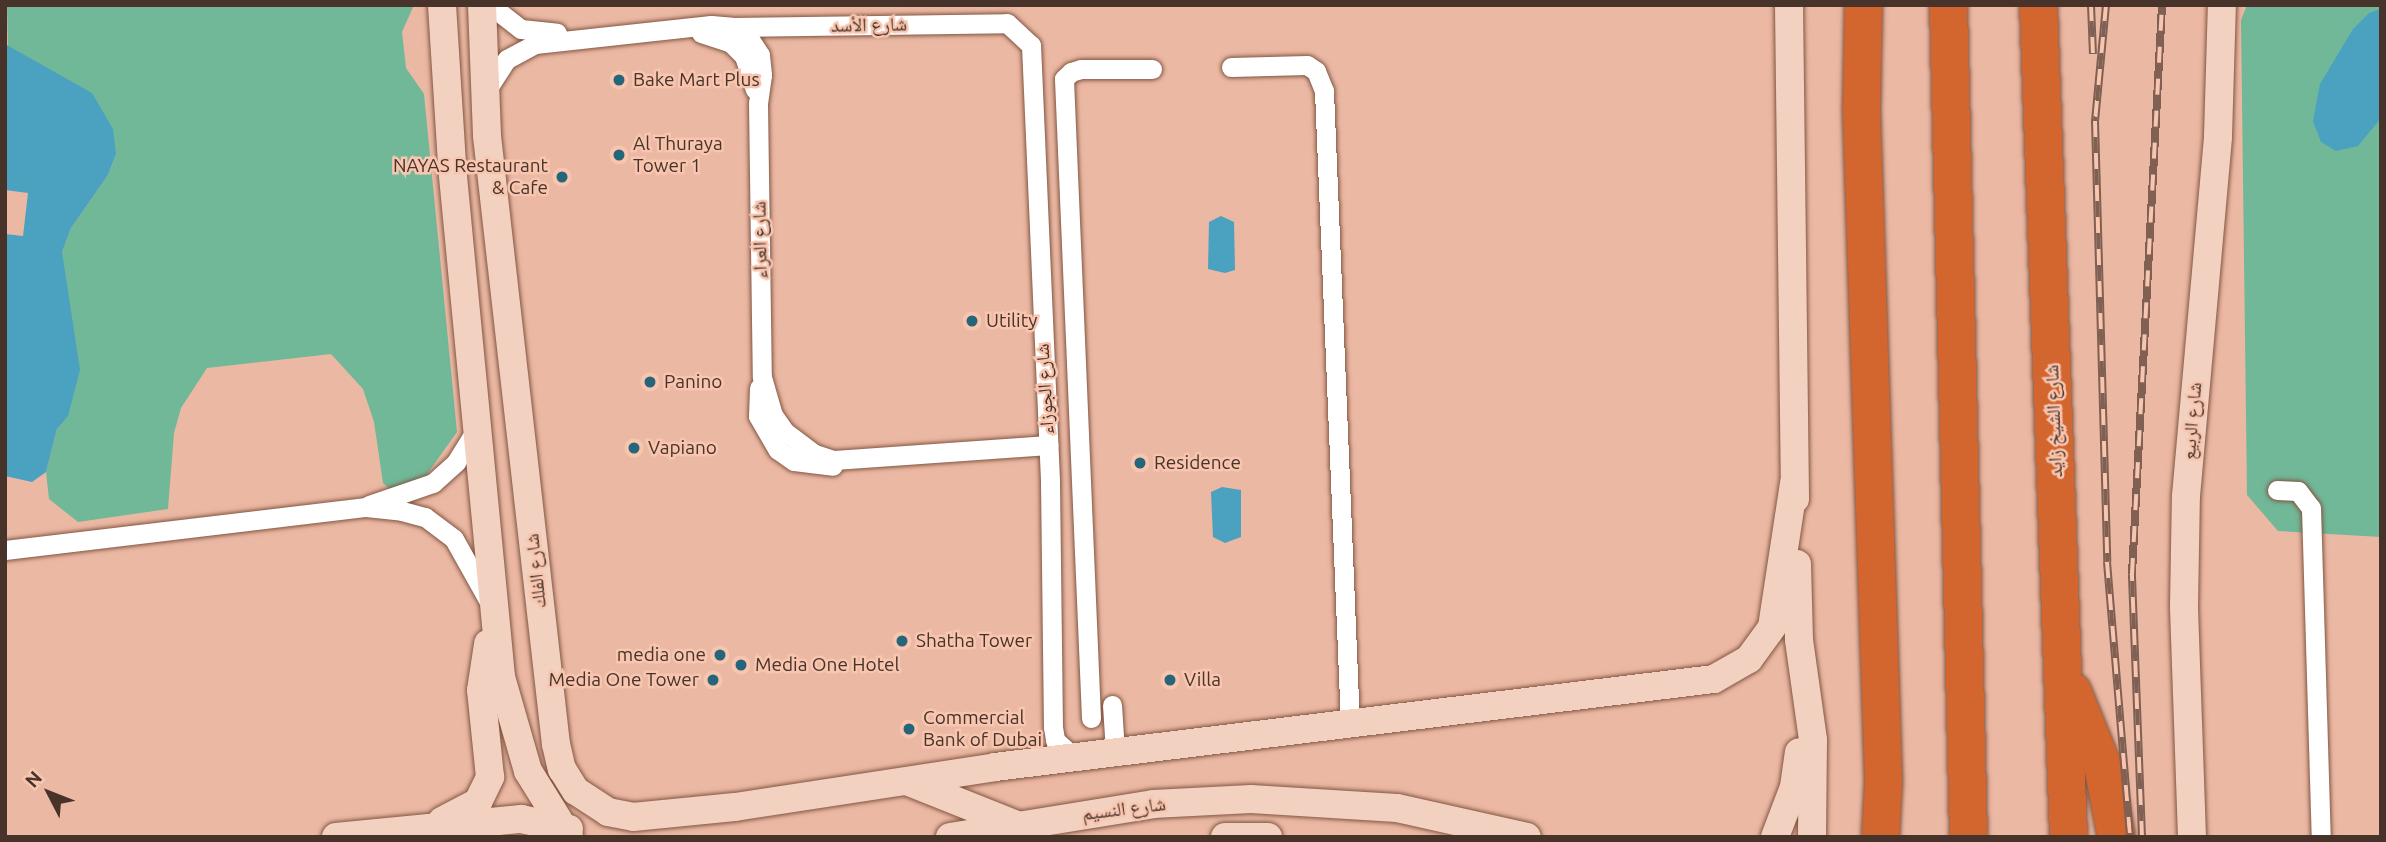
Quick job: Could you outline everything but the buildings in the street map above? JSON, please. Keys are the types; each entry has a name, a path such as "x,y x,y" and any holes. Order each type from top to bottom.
{"highway":[{"path":"1842,5 1861,111"},
{"path":"1863,5 1861,111 1883,781 1881,837"},
{"path":"1948,5 1968,837"},
{"name":"شارع الشيخ زايد","path":"2038,5 2065,679 2068,837"},
{"path":"2065,679 2102,765 2116,837"},
{"path":"1883,781 1894,837"}],"main road":[{"path":"442,5 452,166 501,677 517,740 537,790 571,833"},
{"name":"شارع الفلك","path":"482,5 488,151 556,744 568,780 596,807 633,817 909,782 1074,757 1701,682 1727,674 1749,659 1772,627 1794,483"},
{"path":"1789,5 1794,483 1804,679 1812,740 1812,837"},
{"name":"شارع الربيع","path":"2192,837 2183,551 2218,136 2222,5"},
{"path":"436,827 470,809 488,785 491,759 482,681 495,618"},
{"path":"1775,837 1794,787 1804,679"},
{"path":"909,782 1017,825"},
{"name":"شارع النسيم","path":"952,836 1086,813 1202,800 1300,800 1437,814 1527,837"},
{"path":"336,837 521,819 571,833"},
{"path":"436,827 473,837"},
{"path":"952,836 962,837"},
{"path":"1224,837 1268,837"}],"street":[{"path":"490,5 520,29 578,37"},
{"name":"شارع الأسد","path":"732,27 1007,23"},
{"name":"شارع الجوزاء","path":"1007,23 1026,38 1035,62 1048,445 1053,727 1055,740 1074,757"},
{"path":"486,92 507,59 536,44 578,37 732,27"},
{"name":"شارع العراء","path":"732,27 749,38 760,55 758,103 762,377 758,416 778,450 813,467 853,460 1048,445"},
{"name":"شارع العراء","path":"676,29 731,43 744,56 758,103"},
{"path":"1231,66 1307,65 1316,71 1324,91 1350,724"},
{"path":"1091,718 1064,79 1071,72 1082,69 1153,69"},
{"path":"1046,380 1077,396"},
{"path":"1047,417 1064,402 1077,396"},
{"path":"5,551 366,507 433,483 456,462 477,428"},
{"path":"2277,490 2298,491 2311,508 2321,837"},
{"path":"366,507 414,513 446,530 495,618"},
{"path":"1112,705 1115,752"}],"green space":[{"path":"7,5 414,5 402,32 406,68 424,94 457,432 425,477 395,494 383,483 374,422 363,389 331,354 207,368 181,408 174,433 168,509 78,522 49,499 46,472 57,429 68,415 62,252 71,228 108,175 116,154 28,58 8,48"},
{"path":"2247,5 2381,5 2381,537 2278,531 2247,495 2241,20"}],"water":[{"path":"2381,9 2381,118 2358,146 2336,151 2321,142 2313,121 2320,84 2353,29 2369,13"},
{"path":"5,44 92,93 113,129 116,154 108,175 71,228 62,252 80,370 68,416 57,429 46,472 32,482 5,476"},
{"path":"1221,216 1234,222 1235,270 1225,273 1208,269 1209,222"},
{"path":"1222,487 1241,490 1241,537 1225,543 1213,537 1211,492"}],"pier":[{"path":"5,190 28,193 23,236 5,234"}],"railway":[{"path":"2091,5 2093,54"},
{"path":"2106,5 2095,121 2107,562 2130,837"},
{"path":"2142,837 2132,574 2162,5"}],"place":[{"name":"Bake Mart Plus","path":"619,80"},
{"name":"Al Thuraya Tower 1","path":"619,155"},
{"name":"NAYAS Restaurant & Cafe","path":"562,177"},
{"name":"Utility","path":"972,321"},
{"name":"Panino","path":"650,382"},
{"name":"Vapiano","path":"634,448"},
{"name":"Residence","path":"1140,463"},
{"name":"Shatha Tower","path":"902,641"},
{"name":"media one","path":"720,655"},
{"name":"Media One Hotel","path":"741,665"},
{"name":"Media One Tower","path":"713,680"},
{"name":"Villa","path":"1170,680"},
{"name":"Commercial Bank of Dubai","path":"909,729"}]}
